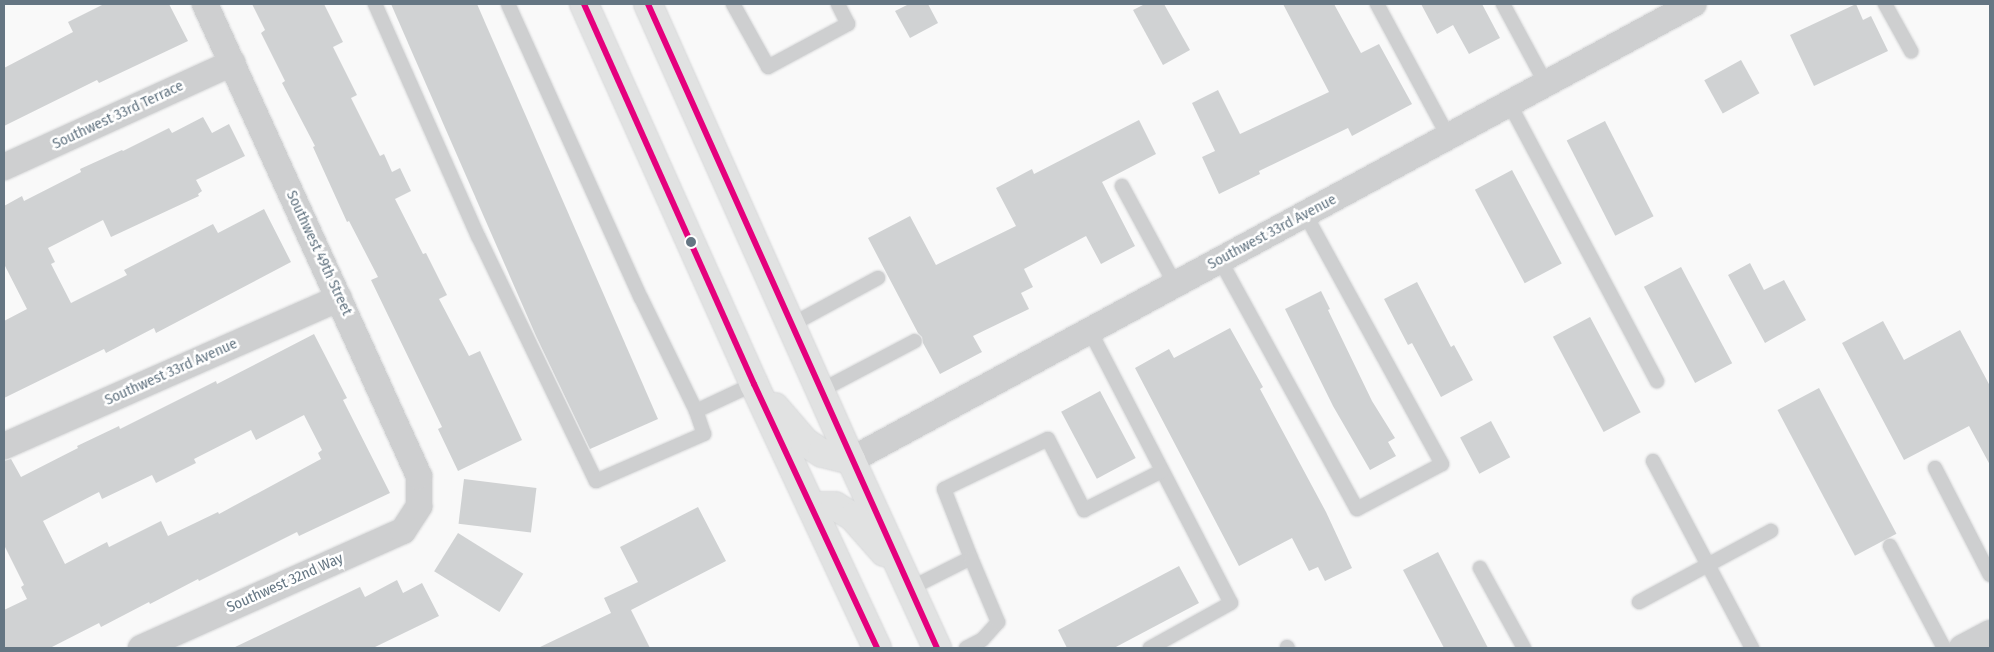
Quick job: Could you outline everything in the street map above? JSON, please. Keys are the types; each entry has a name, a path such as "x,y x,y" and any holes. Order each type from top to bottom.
{"main road":[{"path":"584,4 754,384 877,648"},
{"path":"648,4 820,391 937,648"},
{"path":"754,384 805,442 822,454 851,460"},
{"path":"811,506 836,506 853,517 905,580"}],"street":[{"name":"Southwest 49th Street","path":"205,4 419,476 418,506"},
{"name":"Southwest 33rd Avenue","path":"851,460 1690,5"},
{"name":"Southwest 33rd Terrace","path":"4,167 232,63"},
{"name":"Southwest 33rd Avenue","path":"4,446 339,298"},
{"name":"Southwest 32nd Way","path":"141,648 403,531 418,506"},
{"path":"1962,648 1990,633"}],"lane":[{"path":"375,4 478,236 596,481 704,434 696,411 641,298 508,4"},
{"path":"733,4 768,67 848,24 838,4"},
{"path":"1377,4 1448,136"},
{"path":"1503,4 1546,84"},
{"path":"1885,4 1911,51"},
{"path":"1509,103 1657,381"},
{"path":"1122,186 1175,284"},
{"path":"1220,260 1356,509 1442,464 1305,214"},
{"path":"791,325 878,278"},
{"path":"1090,331 1231,603 1150,648"},
{"path":"820,391 915,342"},
{"path":"696,411 754,384"},
{"path":"966,648 982,640 998,622 944,489 1048,439 1084,510 1162,471"},
{"path":"1654,461 1752,648"},
{"path":"1935,468 1990,575"},
{"path":"1640,602 1771,531"},
{"path":"1890,546 1944,648"},
{"path":"905,580 971,558"},
{"path":"1480,568 1524,648"}],"building":[{"path":"104,4 169,4 188,41 99,83 97,80 4,126 4,68 73,32 68,22"},
{"path":"252,4 324,4 343,42 333,47 357,95 351,98 380,156 384,154 392,172 400,168 411,191 395,199 423,254 426,253 447,295 439,299 469,356 480,351 522,440 458,471 438,429 442,427 371,280 378,277 349,221 347,222 313,147 315,146 282,83 285,81 261,33 265,30"},
{"path":"391,4 477,4 658,419 590,449 536,336"},
{"path":"909,4 928,4 938,23 910,38 895,11"},
{"path":"1145,4 1164,4 1190,50 1163,65 1133,10"},
{"path":"1283,4 1334,4 1361,53 1379,44 1412,104 1352,136 1348,128 1259,171 1260,174 1219,194 1202,157 1215,151 1192,103 1218,90 1240,134 1329,92"},
{"path":"1421,4 1482,4 1500,38 1469,54 1453,25 1437,34"},
{"path":"1856,4 1863,20 1871,16 1888,51 1814,86 1790,35"},
{"path":"1741,60 1759,93 1723,114 1704,80"},
{"path":"203,117 212,133 229,124 245,156 196,180 202,191 198,194 199,196 111,237 103,220 48,248 55,262 51,264 71,303 127,275 124,270 213,224 218,233 264,209 291,262 156,333 154,328 106,353 104,349 4,398 4,321 27,309 4,264 4,206 22,196 24,201 81,172 80,169 123,151 169,128 172,133"},
{"path":"1139,120 1156,154 1102,182 1135,246 1101,264 1086,236 1024,269 1033,287 1021,293 1029,309 973,336 982,352 940,374 868,238 910,216 936,265 1016,226 996,188 1032,169 1034,174"},
{"path":"1605,121 1654,216 1615,236 1567,141"},
{"path":"1512,170 1562,264 1525,283 1475,190"},
{"path":"1750,263 1764,290 1784,280 1806,320 1765,343 1728,275"},
{"path":"1681,267 1732,363 1695,383 1644,287"},
{"path":"1417,282 1451,347 1454,345 1473,380 1441,397 1412,343 1408,345 1384,299"},
{"path":"1321,291 1330,309 1328,310 1372,401 1395,438 1388,442 1396,456 1370,470 1333,406 1285,309"},
{"path":"1590,317 1641,412 1604,432 1553,337"},
{"path":"1883,321 1904,360 1960,330 1990,386 1990,465 1969,426 1904,460 1842,343"},
{"path":"1230,328 1263,387 1260,389 1326,512 1352,568 1325,581 1318,567 1309,571 1292,538 1239,566 1135,368 1169,349 1174,358"},
{"path":"314,334 347,398 343,400 390,493 299,536 297,532 199,581 198,579 150,604 149,602 101,627 99,623 50,648 4,648 4,610 27,599 21,587 24,585 4,545 4,461 11,459 21,477 78,448 77,446 119,426 120,429 216,381 217,384","holes":["304,415 322,450 318,453 321,459 219,514 218,512 168,536 161,521 109,547 107,542 65,564 43,521 99,492 102,499 152,475 156,483 196,463 194,459 251,430 256,440"]},
{"path":"1819,388 1896,534 1855,556 1778,410"},
{"path":"1100,391 1136,458 1097,479 1061,412"},
{"path":"1491,421 1510,457 1479,474 1460,437"},
{"path":"464,479 536,488 531,533 459,524"},
{"path":"698,507 726,561 631,610 650,648 538,648 611,613 604,598 638,582 620,547"},
{"path":"458,533 523,574 499,612 434,571"},
{"path":"1438,552 1488,648 1444,648 1403,570"},
{"path":"1179,566 1199,603 1114,648 1067,648 1058,630"},
{"path":"397,580 403,593 422,583 439,616 373,648 233,648 360,587 365,597"}],"transit line":[{"path":"584,4 754,384 877,648"},
{"path":"648,4 937,648"}]}
